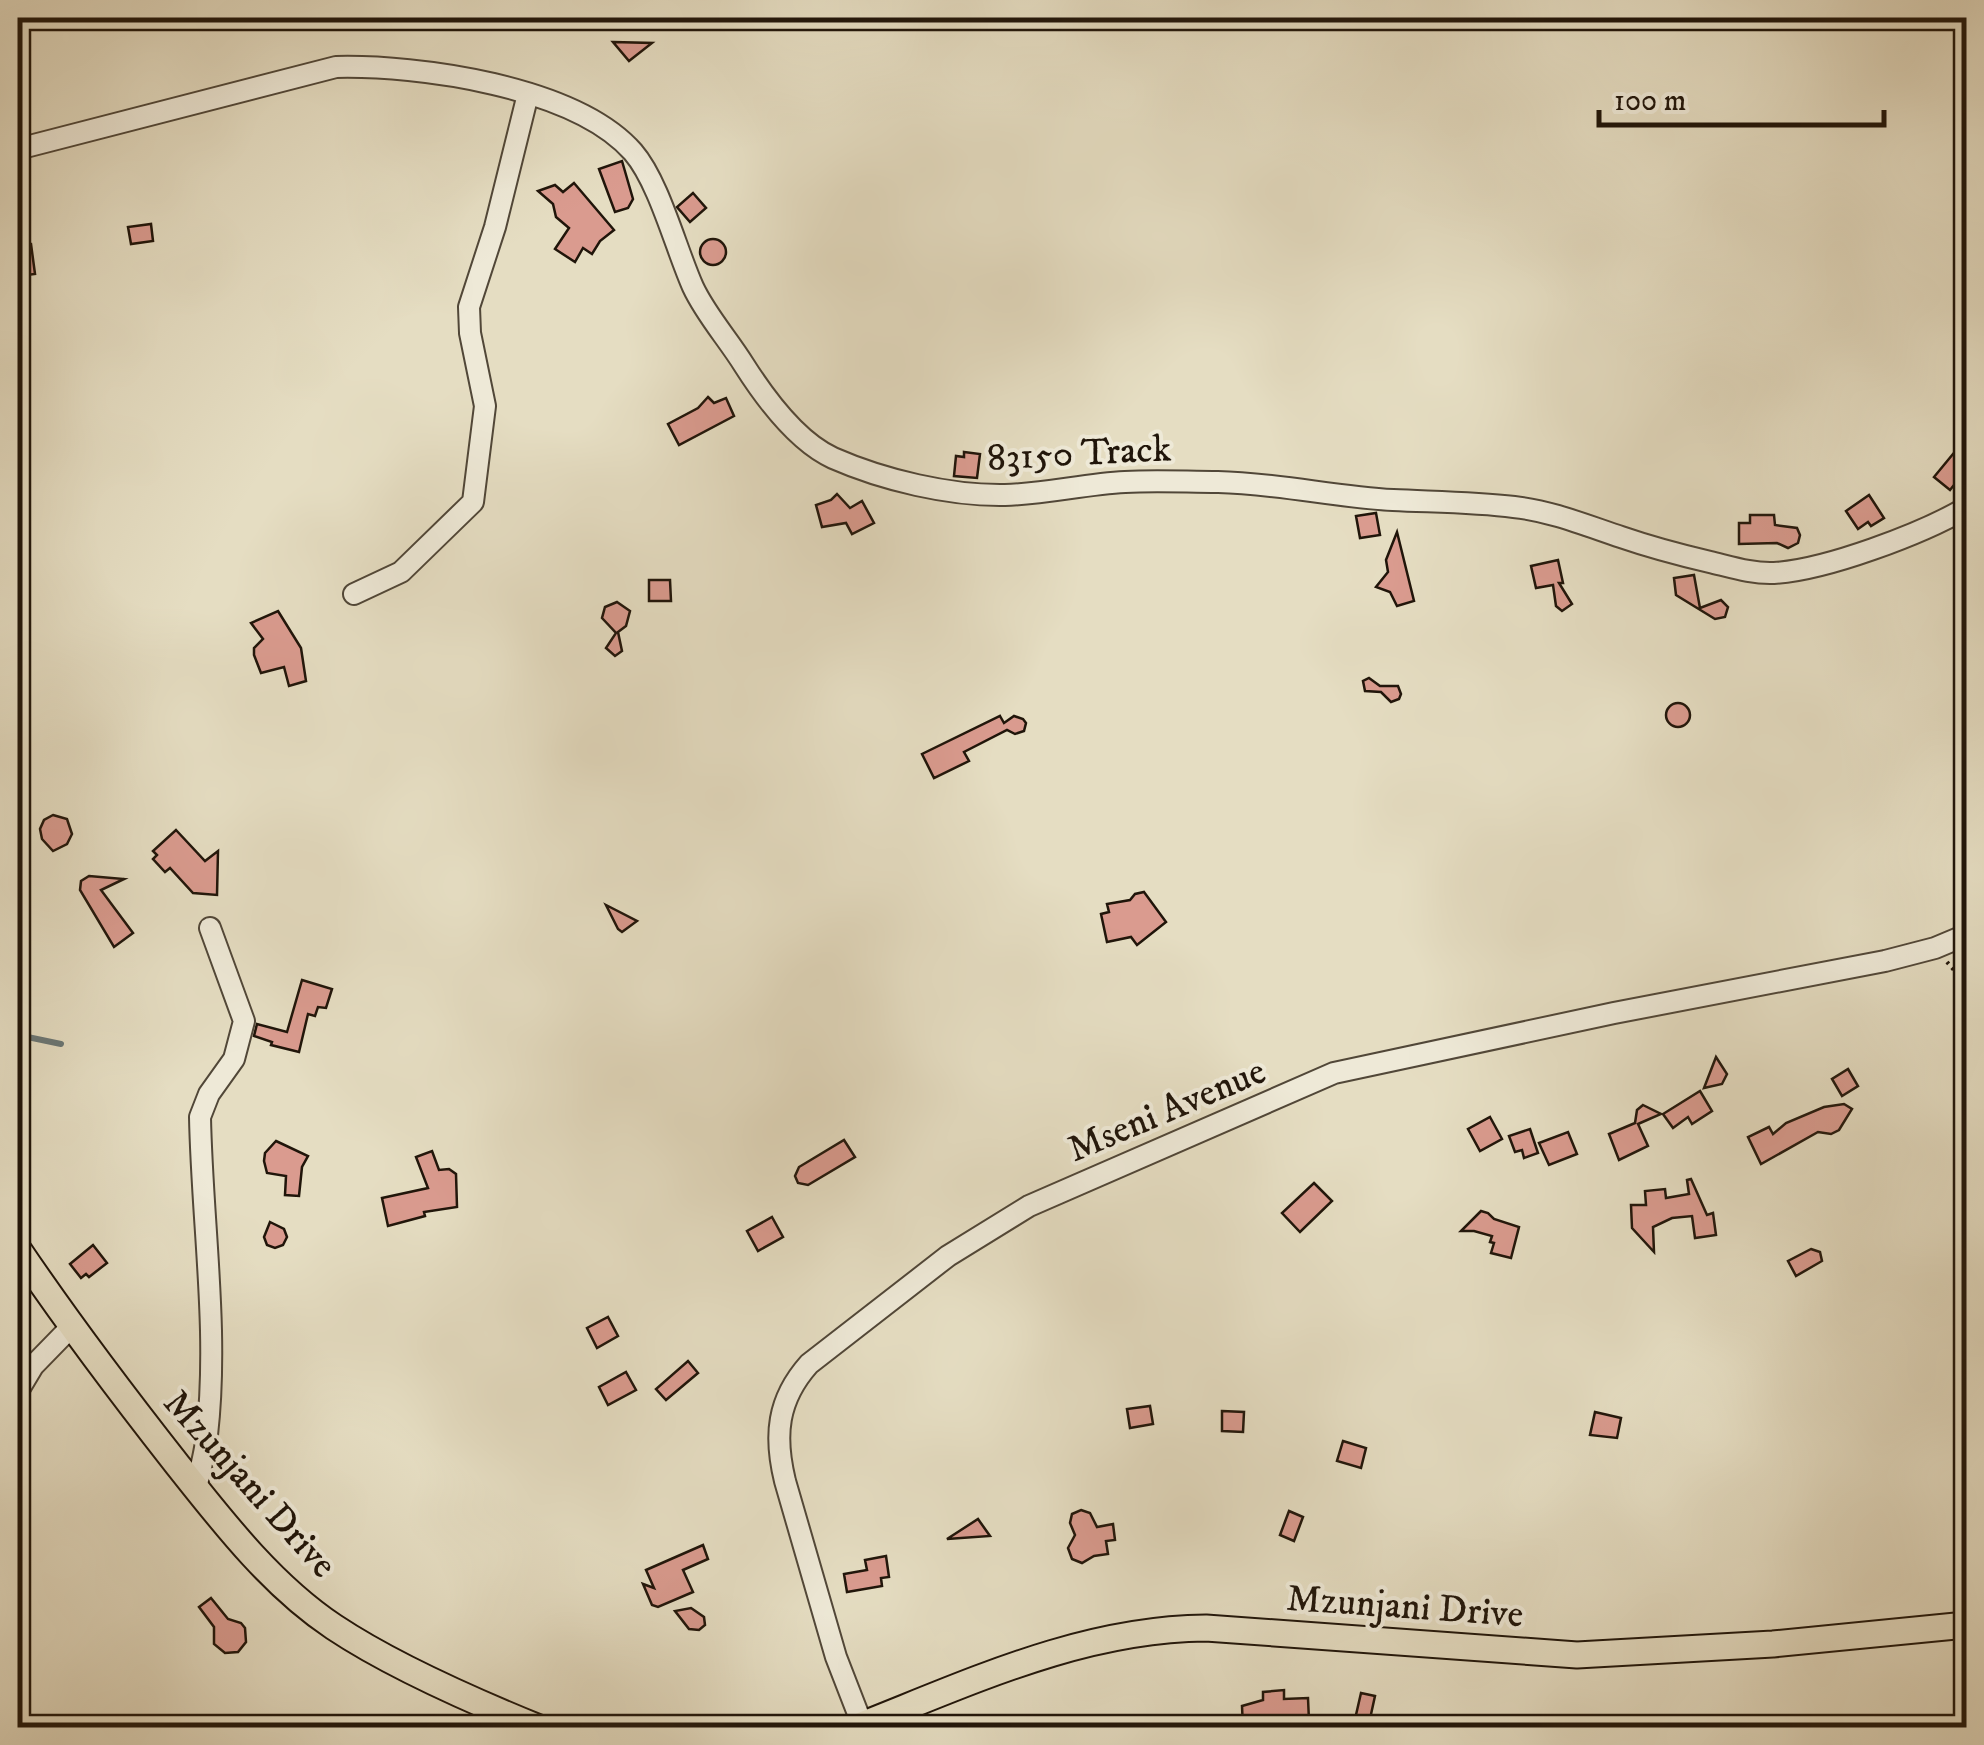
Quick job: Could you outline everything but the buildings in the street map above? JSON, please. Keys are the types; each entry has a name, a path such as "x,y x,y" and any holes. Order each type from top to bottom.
{"main road":[{"name":"Mzunjani Drive","path":"18,1249 71,1327 196,1488 273,1576 334,1626 499,1712 539,1728"},
{"name":"Mzunjani Drive","path":"858,1726 995,1671 1078,1644 1159,1629 1206,1628 1577,1655 1774,1644 1966,1625"}],"street":[{"name":"83150 Track","path":"18,148 336,68 383,66 438,73 494,82 528,94 584,118 632,150 646,172 696,293 753,380 790,423 831,457 894,477 959,491 1005,495 1124,482 1224,482 1390,500 1519,507 1566,517 1668,552 1771,574 1853,554 1936,526 1966,508"},
{"path":"354,594 401,572 473,502 485,406 470,333 469,307 496,228 528,94"},
{"path":"196,1488 208,1436 209,1362 200,1117 209,1094 234,1058 244,1021 210,928"},
{"name":"Mseni Avenue","path":"858,1726 780,1460 779,1417 795,1380 808,1364 948,1256 1029,1206 1334,1073 1407,1055 1886,961 1936,948 1966,935"},
{"path":"18,1391 33,1366 71,1327"}],"path":[{"path":"1936,948 1966,984"}],"waterway":[{"path":"18,1035 61,1044"}]}
